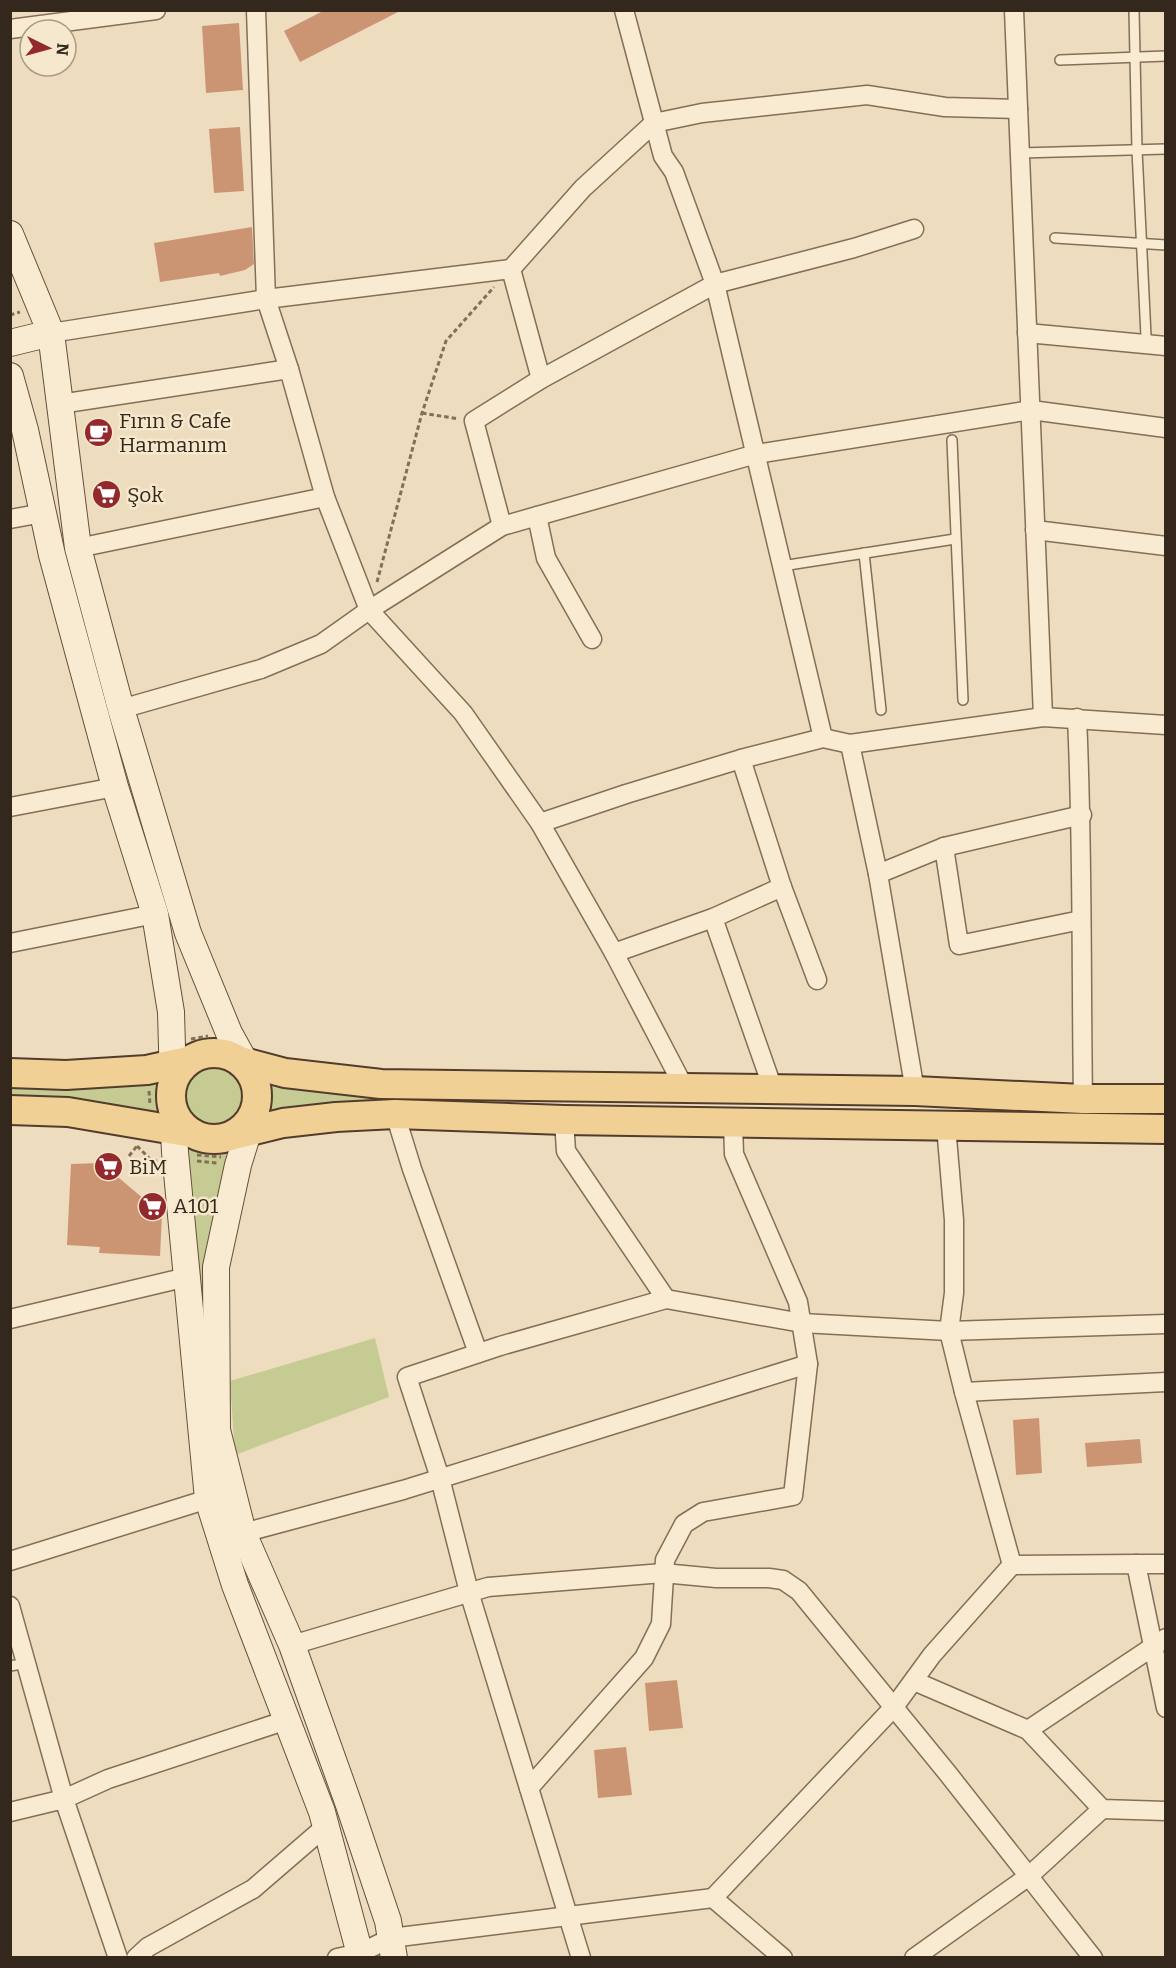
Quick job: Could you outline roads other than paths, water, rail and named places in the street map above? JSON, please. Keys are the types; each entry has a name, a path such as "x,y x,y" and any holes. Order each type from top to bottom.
{"main road":[{"path":"177,1098 201,1054 214,1052 228,1055 245,1065 285,1073 381,1084 915,1091 1083,1099 1166,1100"},
{"path":"245,1065 256,1084 258,1098 246,1126"},
{"path":"10,1073 66,1075 147,1070 177,1098 206,1139 220,1139 246,1126 396,1114 564,1120 1166,1129"},
{"path":"10,1110 68,1112 177,1098"}],"street":[{"path":"10,29 75,16 156,10"},
{"path":"256,10 266,299 289,369 325,497 369,610 463,712 540,823 614,953 685,1089"},
{"path":"624,10 663,156 674,172 716,284 823,738"},
{"path":"1014,10 1043,717"},
{"path":"10,343 51,333 266,299 511,269 583,188 654,123 702,113 867,95 945,107 1018,109"},
{"path":"502,526 474,421 541,379 716,284 854,248 914,229"},
{"path":"10,234 51,333 78,548 121,709 188,933 245,1065"},
{"path":"511,269 541,379"},
{"path":"1027,333 1166,346"},
{"path":"60,404 289,369"},
{"path":"10,376 25,430 52,555 115,787 154,914 168,993 177,1098 187,1277 208,1499 235,1585 322,1812 352,1956 567,1916 713,1898 894,1707 932,1655 1012,1565 1166,1564"},
{"path":"121,709 261,669 321,644 369,610 502,526 756,454 1031,410 1166,428"},
{"path":"78,548 325,497"},
{"path":"10,519 43,513"},
{"path":"537,516 546,558 592,639"},
{"path":"1035,530 1166,546"},
{"path":"540,823 741,759 823,738 850,744 1043,717 1166,725"},
{"path":"1077,718 1082,815 1083,1099"},
{"path":"850,744 878,874 915,1091"},
{"path":"741,759 782,887 817,980"},
{"path":"10,807 115,787"},
{"path":"878,874 944,847 1082,815"},
{"path":"944,847 959,945 1081,920"},
{"path":"614,953 713,918 782,887"},
{"path":"10,943 154,914"},
{"path":"713,918 773,1089"},
{"path":"396,1114 412,1169 478,1353"},
{"path":"564,1120 566,1151 666,1299"},
{"path":"529,1788 644,1658 661,1624 664,1560 684,1524 703,1512 793,1496 808,1364 802,1323 798,1302 734,1154 733,1123"},
{"path":"246,1126 216,1267 217,1430 243,1533 292,1645 388,1921 392,1948"},
{"path":"946,1126 954,1220 954,1293 949,1331 1012,1565"},
{"path":"10,1319 187,1277"},
{"path":"581,1958 469,1592 440,1478 407,1377 478,1353 666,1299 802,1323 949,1331 1166,1324"},
{"path":"243,1533 440,1478 808,1364"},
{"path":"964,1392 1166,1382"},
{"path":"10,1561 208,1499"},
{"path":"1136,1564 1160,1642 1166,1707"},
{"path":"292,1645 488,1587 663,1573 716,1578 783,1580 799,1591 1093,1958"},
{"path":"10,1606 19,1664 118,1958"},
{"path":"1028,1730 1160,1642"},
{"path":"914,1681 1028,1730 1102,1809"},
{"path":"10,1812 64,1799 108,1779 287,1720"},
{"path":"914,1958 1029,1876 1102,1809 1166,1811"},
{"path":"136,1958 148,1947 253,1889 326,1826"},
{"path":"713,1898 783,1958"}],"lane":[{"path":"1134,10 1137,150 1146,336"},
{"path":"1060,60 1166,56"},
{"path":"1020,153 1166,149"},
{"path":"1055,238 1166,244"},
{"path":"952,440 963,700"},
{"path":"782,566 955,539"},
{"path":"864,553 881,710"}],"place":[{"name":"Fırın & Cafe Harmanım","path":"98,433"},
{"name":"Şok","path":"106,495"},
{"name":"BiM","path":"108,1167"},
{"name":"A101","path":"152,1206"}]}
